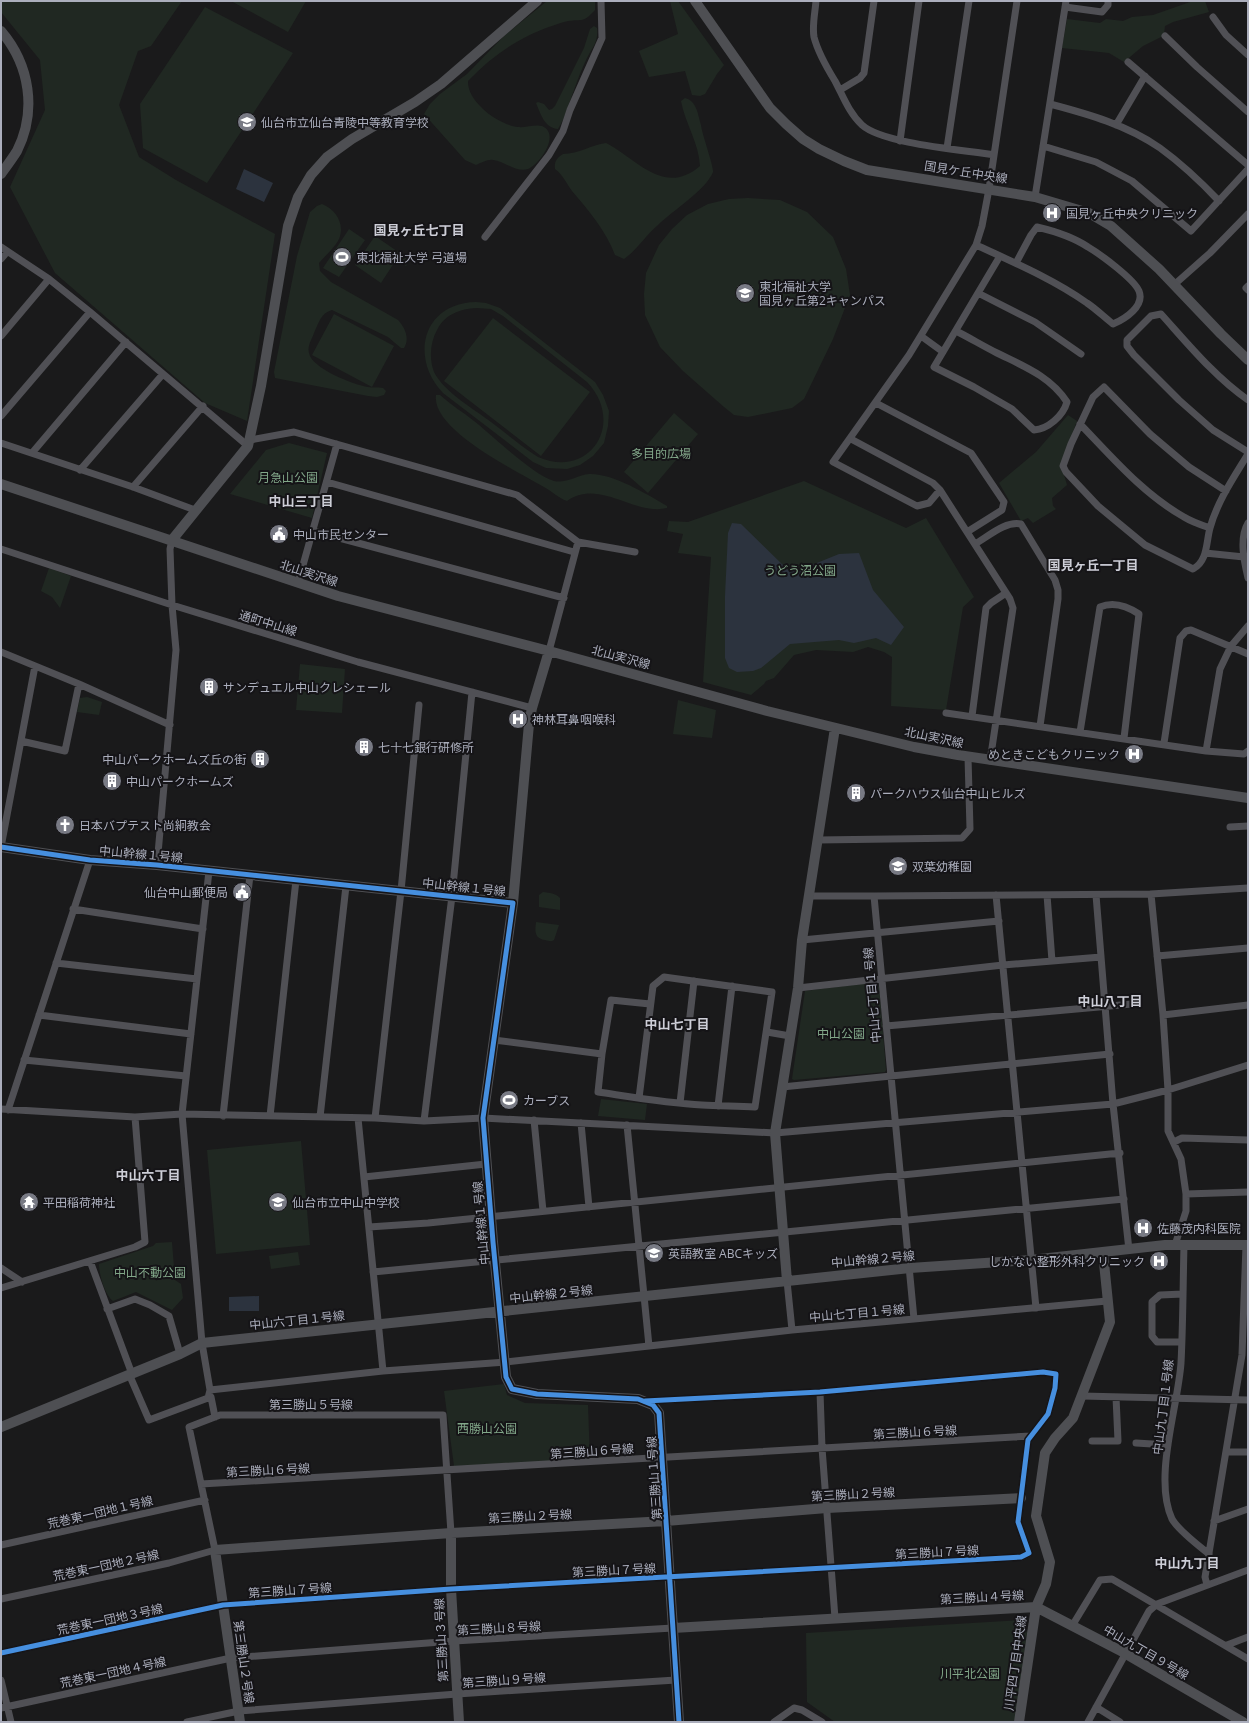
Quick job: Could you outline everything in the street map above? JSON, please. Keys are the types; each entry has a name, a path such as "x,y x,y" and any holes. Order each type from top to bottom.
{"street":[{"path":"157,865 176,650 172,605 170,549 172,540 249,443 288,226 298,197 311,174 327,157 352,139 415,102 441,84 537,1"},
{"path":"485,237 548,155 563,131 570,110 602,38 601,1"},
{"name":"国見ケ丘中央線","path":"695,1 770,108 803,139 844,161 867,170 1035,196 1089,213 1111,226 1175,284 1248,360"},
{"path":"816,1 813,26 814,37 826,66 851,113 862,126 879,135 900,141 994,155"},
{"path":"840,90 864,74 874,1"},
{"path":"900,141 919,1"},
{"path":"947,148 969,1"},
{"path":"940,490 929,503 917,506 833,462 851,439 921,336 976,244 982,226 990,189 1017,1"},
{"path":"1035,196 1066,4 1102,12 1108,5 1108,1"},
{"path":"1213,17 1226,35 1248,55"},
{"path":"1,31 17,53 27,84 29,99 24,135 16,152 1,174"},
{"path":"1165,36 1197,67 1248,112"},
{"path":"1128,62 1248,165"},
{"path":"1116,125 1145,76"},
{"path":"1050,104 1085,113 1136,134 1159,148 1203,184 1219,201"},
{"path":"1043,146 1096,162 1132,181 1191,231 1248,169"},
{"path":"1175,284 1210,253 1248,214"},
{"path":"976,244 1016,263 1087,303 1113,324 1122,320 1135,308 1140,298 1138,290 1118,268 1088,246 1065,235 1047,229 1037,227 1016,263"},
{"path":"1,259 4,249 49,279 249,443"},
{"path":"956,331 996,353 1036,372 1059,390 1066,402 1065,408 1056,419 1042,429 1034,430 1012,409 974,387 934,367 1000,256"},
{"path":"1,336 49,279"},
{"path":"1248,286 1246,288 1248,290"},
{"path":"978,293 1034,322 1081,354"},
{"path":"1,416 90,312"},
{"path":"1226,491 1189,468 1150,434 1104,387 1093,397 1063,466 1066,472 1098,506 1145,545 1193,569 1198,566 1205,553 1210,528 1226,491 1248,453 1212,430 1179,400 1134,355 1127,346 1127,340 1151,316 1161,314 1207,364 1248,400"},
{"path":"921,336 943,352"},
{"path":"32,453 126,342"},
{"path":"80,470 163,374"},
{"path":"876,403 971,453 1004,502 1002,510 967,532"},
{"path":"133,487 203,406"},
{"path":"1080,424 1126,472 1152,495 1184,518 1210,528"},
{"path":"249,443 294,432 337,444 516,495 578,542 635,552"},
{"path":"851,439 933,483 940,490 1006,593 1013,608 990,761"},
{"path":"1,443 133,487 195,510"},
{"path":"298,583 337,444"},
{"path":"327,482 574,552"},
{"name":"北山実沢線","path":"1,484 338,596 549,651 767,711 914,747 990,761 1248,798"},
{"path":"975,544 1008,524 1015,522 1021,524 1055,580 1058,590 1058,599 1040,726"},
{"path":"1248,523 1244,542 1244,557 1248,578"},
{"path":"313,531 564,598"},
{"path":"513,903 532,708 564,598 574,552 578,542"},
{"name":"通町中山線","path":"1,548 172,605 358,662 532,708"},
{"path":"1205,553 1244,557"},
{"path":"972,716 986,608 1006,593"},
{"path":"1080,732 1100,607 1108,604 1116,604 1132,609 1139,614 1124,738"},
{"path":"1206,751 1220,669 1231,646 1248,626"},
{"path":"1164,743 1180,638 1186,631 1191,630 1248,654"},
{"path":"1,652 79,684 170,725"},
{"path":"1,847 35,666"},
{"path":"21,741 65,752 79,684"},
{"path":"424,1121 452,896 472,692"},
{"path":"375,1118 401,891 419,705"},
{"path":"946,713 1164,743 1206,751 1244,754 1248,751"},
{"path":"792,1330 775,1133 798,988 802,940 835,728"},
{"path":"818,840 962,838 970,829 968,757"},
{"path":"1230,827 1248,826"},
{"name":"中山幹線１号線","path":"1,847 90,860 157,865 513,903 484,1118 486,1164 494,1260 506,1362"},
{"path":"90,860 24,1060 4,1110 135,1117 182,1114 375,1118 424,1121 484,1118 775,1133 1018,1111 1114,1104 1168,1090 1248,1064"},
{"path":"209,871 182,1114 202,1343 214,1417"},
{"path":"223,1116 250,875"},
{"path":"270,1116 296,880"},
{"path":"320,1117 346,886"},
{"path":"810,896 1151,894 1248,888"},
{"name":"中山九丁目１号線","path":"1151,894 1163,1015 1168,1090 1168,1131 1181,1158 1186,1194 1186,1211 1180,1245 1183,1294 1179,1382 1168,1445 1166,1496 1172,1520 1190,1539 1209,1554"},
{"path":"996,895 1036,1308"},
{"path":"1046,895 1052,960"},
{"path":"1096,895 1114,1104 1129,1250"},
{"name":"中山七丁目１号線","path":"210,1392 383,1371 506,1362 792,1330 914,1319 874,896"},
{"path":"73,909 203,929"},
{"path":"802,940 999,921"},
{"path":"1157,956 1248,948"},
{"path":"798,988 1003,964 1101,957"},
{"path":"56,963 197,979"},
{"path":"639,1098 653,986 664,977 772,992 755,1107 680,1103 639,1098 598,1092 602,1054 611,1000 650,1004"},
{"path":"680,1103 694,981"},
{"path":"718,1106 732,986"},
{"path":"886,1026 1105,1005 1132,1004"},
{"path":"1163,1015 1248,1005"},
{"path":"39,1015 191,1034"},
{"path":"767,1032 790,1036"},
{"path":"494,1040 602,1054"},
{"path":"782,1087 1110,1054"},
{"path":"24,1060 186,1076"},
{"path":"1,1288 90,1261 145,1242 135,1117"},
{"path":"358,1118 383,1371"},
{"path":"534,1120 543,1211"},
{"path":"581,1123 589,1207"},
{"path":"626,1125 640,1246 649,1346"},
{"path":"1174,1142 1182,1138 1248,1140"},
{"path":"369,1227 589,1207 1120,1153"},
{"path":"364,1177 486,1164"},
{"path":"1186,1194 1248,1192"},
{"path":"373,1272 1124,1199"},
{"name":"中山幹線２号線","path":"501,1312 787,1280 910,1268 1031,1260 1180,1245 1247,1245"},
{"path":"1207,1585 1205,1577 1214,1521 1235,1399 1245,1355 1247,1245"},
{"name":"第三勝山４号線","path":"673,1628 1036,1607 1046,1584 1050,1562 1036,1516 1045,1453 1055,1438 1074,1418 1110,1322 1103,1253"},
{"path":"90,1261 130,1374 149,1420 208,1398 210,1392"},
{"path":"1,1268 22,1282"},
{"path":"1181,1342 1157,1342 1152,1336 1152,1302 1160,1294 1183,1294"},
{"path":"107,1308 135,1299 150,1305 169,1316 180,1354"},
{"path":"914,1319 1107,1301"},
{"name":"中山六丁目１号線","path":"1,1427 180,1354 202,1343 501,1312"},
{"path":"506,1362 506,1376 512,1389 537,1394 638,1399 645,1401 820,1392 1043,1372 1056,1374 1055,1388 1048,1414 1028,1440 1021,1498"},
{"path":"820,1392 822,1448 835,1618"},
{"path":"1082,1396 1248,1400"},
{"path":"1092,1441 1118,1441 1116,1397"},
{"name":"第三勝山１号線","path":"645,1401 653,1405 659,1413 679,1722"},
{"name":"第三勝山５号線","path":"215,1550 189,1428 220,1415 442,1415 451,1533"},
{"name":"第三勝山６号線","path":"201,1484 447,1471 1031,1436"},
{"path":"1136,1443 1168,1445"},
{"path":"1226,1452 1248,1452"},
{"name":"第三勝山２号線","path":"240,1722 215,1550 451,1533 666,1521 827,1508 1021,1498"},
{"name":"第三勝山７号線","path":"223,1605 451,1589 1020,1557 1029,1553 1018,1522 1021,1498"},
{"name":"荒巻東一団地１号線","path":"1,1545 204,1500"},
{"path":"1214,1521 1248,1509"},
{"name":"第三勝山３号線","path":"451,1533 451,1589 458,1722"},
{"name":"荒巻東一団地２号線","path":"1,1599 169,1563 215,1550"},
{"path":"1088,1722 1149,1611 1157,1604 1248,1570"},
{"path":"1072,1626 1100,1580 1112,1579 1248,1658"},
{"name":"荒巻東一団地３号線","path":"1,1653 223,1605"},
{"name":"中山九丁目９号線","path":"1036,1607 1125,1654 1243,1722"},
{"name":"川平四丁目中央線","path":"1019,1722 1036,1607"},
{"name":"第三勝山８号線","path":"231,1658 454,1641 673,1628"},
{"path":"1227,1645 1248,1637"},
{"name":"荒巻東一団地４号線","path":"4,1707 231,1658"},
{"path":"1,1680 4,1707 11,1722"},
{"name":"第三勝山９号線","path":"187,1722 238,1711 457,1694 676,1680"},
{"path":"774,1722 794,1708 802,1710 822,1722"},
{"path":"1096,1708 1120,1722"}],"green space":[{"path":"1,1 182,1 151,46 138,51 119,105 139,157 176,180 275,234 247,421 205,403 55,273 10,187 45,110 40,60 1,12"},
{"path":"231,1 306,1 288,32"},
{"path":"547,1 595,1 595,10 585,19 558,24 520,40 484,65 468,81 469,89 478,104 502,122 518,127 542,126 547,130 550,135 547,149 533,166 524,170 493,160 476,165 465,160 424,114 430,104 440,94 467,74 504,36"},
{"path":"670,1 678,1 724,65 705,94 700,96 692,95 685,71 649,77 639,51 678,34"},
{"path":"1193,1 1205,1 1209,12 1173,22 1165,26 1164,34 1161,37 1143,46 1124,62 1109,53 1062,48 1067,19 1100,23 1106,19 1123,21 1132,17 1153,15"},
{"path":"205,7 293,53 207,183 143,148 140,104"},
{"path":"594,26 597,28 596,41 583,67 563,120 558,129 554,128 544,120 536,103 538,102 544,104 549,110 555,106 584,48 590,29"},
{"path":"685,98 695,105 713,172 709,179 696,193 664,219 624,259 615,255 607,238 585,206 555,169 556,162 563,154 574,153 606,143 651,172 663,177 674,178 687,175 700,166 695,141 681,101"},
{"path":"748,198 780,200 807,212 833,237 846,269 850,295 833,339 804,399 792,408 748,417 734,415 683,371 660,347 645,315 644,294 646,273 659,245 672,229 687,215 708,204 729,199"},
{"path":"322,204 336,214 339,219 341,230 338,241 319,263 320,271 331,282 398,320 405,330 407,341 404,348 401,348 388,337 332,310 325,313 319,322 309,345 309,353 312,359 325,370 362,386 383,388 386,391 384,395 377,397 368,396 275,378 274,372 297,256 310,212"},
{"name":"東北福祉大学 弓道場","path":"349,229 365,240 339,277 323,268"},
{"path":"375,236 410,260 406,266 396,260 381,283 355,265"},
{"path":"476,302 486,303 500,308 595,382 603,395 609,411 608,426 604,443 593,456 580,465 567,469 546,468 533,462 443,393 432,379 426,364 425,349 427,334 433,322 444,312 458,305","holes":["477,308 491,309 503,316 587,382 598,398 603,414 602,430 597,444 587,454 573,461 557,462 538,457 460,400 445,386 434,372 431,362 433,340 437,330 444,320 459,311"]},
{"path":"334,314 394,346 372,387 312,355"},
{"path":"493,318 590,392 541,456 444,381"},
{"path":"436,395 440,395 524,463 545,477 558,482 589,474 608,477 640,490 667,506 667,508 655,509 642,507 604,495 579,495 567,501 564,500 498,461 461,436 447,422 438,408"},
{"name":"多目的広場","path":"674,413 698,434 648,493 624,472"},
{"path":"1068,415 1077,421 1061,464 1067,485 1052,498 1053,506 1056,509 1033,523 1028,518 1021,521 999,483 1036,452"},
{"name":"月急山公園","path":"289,443 327,453 312,518 230,494 266,450"},
{"name":"うどう沼公園","path":"804,481 906,528 926,518 974,597 963,607 946,710 891,706 892,657 884,652 868,647 853,652 816,650 794,655 774,678 766,681 751,695 703,682 711,557 678,553 683,534 667,531 669,521 688,522"},
{"path":"49,568 71,576 60,608 52,597 41,591"},
{"path":"300,664 345,669 342,713 296,710"},
{"path":"87,697 102,702 99,715 77,712 80,698"},
{"path":"678,700 716,710 712,738 673,734"},
{"path":"543,892 554,894 560,898 560,910 539,907 539,895"},
{"path":"536,922 559,925 554,940 549,941 541,939 537,936"},
{"name":"中山公園","path":"876,982 879,984 885,1072 792,1079 805,991"},
{"path":"601,1099 647,1104 645,1120 598,1116"},
{"path":"301,1141 310,1245 216,1254 207,1150"},
{"name":"中山不動公園","path":"172,1242 175,1280 181,1284 183,1298 172,1310 136,1292 113,1301 110,1298 103,1284 99,1264 153,1246 156,1243"},
{"path":"298,1252 300,1265 271,1269 269,1256"},
{"name":"西勝山公園","path":"504,1384 507,1395 525,1403 588,1405 590,1460 454,1466 444,1391"},
{"name":"川平北公園","path":"1022,1620 1027,1633 1015,1722 835,1722 807,1702 806,1633"}],"shaded area":[{"path":"244,169 273,183 264,202 236,189"},
{"path":"732,523 741,524 789,571 802,569 839,554 859,553 873,590 904,627 891,645 876,638 854,643 839,640 790,644 761,668 753,671 737,672 729,668 725,658 725,596 728,533"},
{"path":"259,1296 259,1311 229,1311 229,1297"}],"cycle path":[{"path":"1,847 90,860 157,865 513,903 483,1118 506,1377 512,1389 537,1394 638,1399 653,1405 659,1413 679,1722"},
{"path":"1,1653 223,1605 451,1589 1021,1557 1029,1553 1018,1522 1028,1440 1048,1414 1055,1388 1056,1374 1043,1372 820,1392 645,1401"}],"place":[{"name":"仙台市立仙台青陵中等教育学校","path":"247,122"},
{"name":"国見ヶ丘中央クリニック","path":"1052,213"},
{"name":"東北福祉大学 弓道場","path":"342,257"},
{"name":"東北福祉大学 国見ヶ丘第2キャンパス","path":"745,293"},
{"name":"中山市民センター","path":"279,534"},
{"name":"サンデュエル中山クレシェール","path":"209,687"},
{"name":"神林耳鼻咽喉科","path":"518,719"},
{"name":"七十七銀行研修所","path":"364,747"},
{"name":"めときこどもクリニック","path":"1134,754"},
{"name":"中山パークホームズ丘の街","path":"260,759"},
{"name":"中山パークホームズ","path":"112,781"},
{"name":"パークハウス仙台中山ヒルズ","path":"856,793"},
{"name":"日本バプテスト尚絅教会","path":"65,825"},
{"name":"双葉幼稚園","path":"898,866"},
{"name":"仙台中山郵便局","path":"242,892"},
{"name":"カーブス","path":"509,1100"},
{"name":"平田稲荷神社","path":"29,1202"},
{"name":"仙台市立中山中学校","path":"278,1202"},
{"name":"佐藤茂内科医院","path":"1143,1228"},
{"name":"英語教室 ABCキッズ","path":"654,1253"},
{"name":"しかない整形外科クリニック","path":"1159,1261"}],"district":[{"name":"国見ヶ丘七丁目","path":"419,230"},
{"name":"中山三丁目","path":"301,501"},
{"name":"国見ヶ丘一丁目","path":"1093,565"},
{"name":"中山八丁目","path":"1110,1001"},
{"name":"中山七丁目","path":"677,1024"},
{"name":"中山六丁目","path":"148,1175"},
{"name":"中山九丁目","path":"1187,1563"}]}
